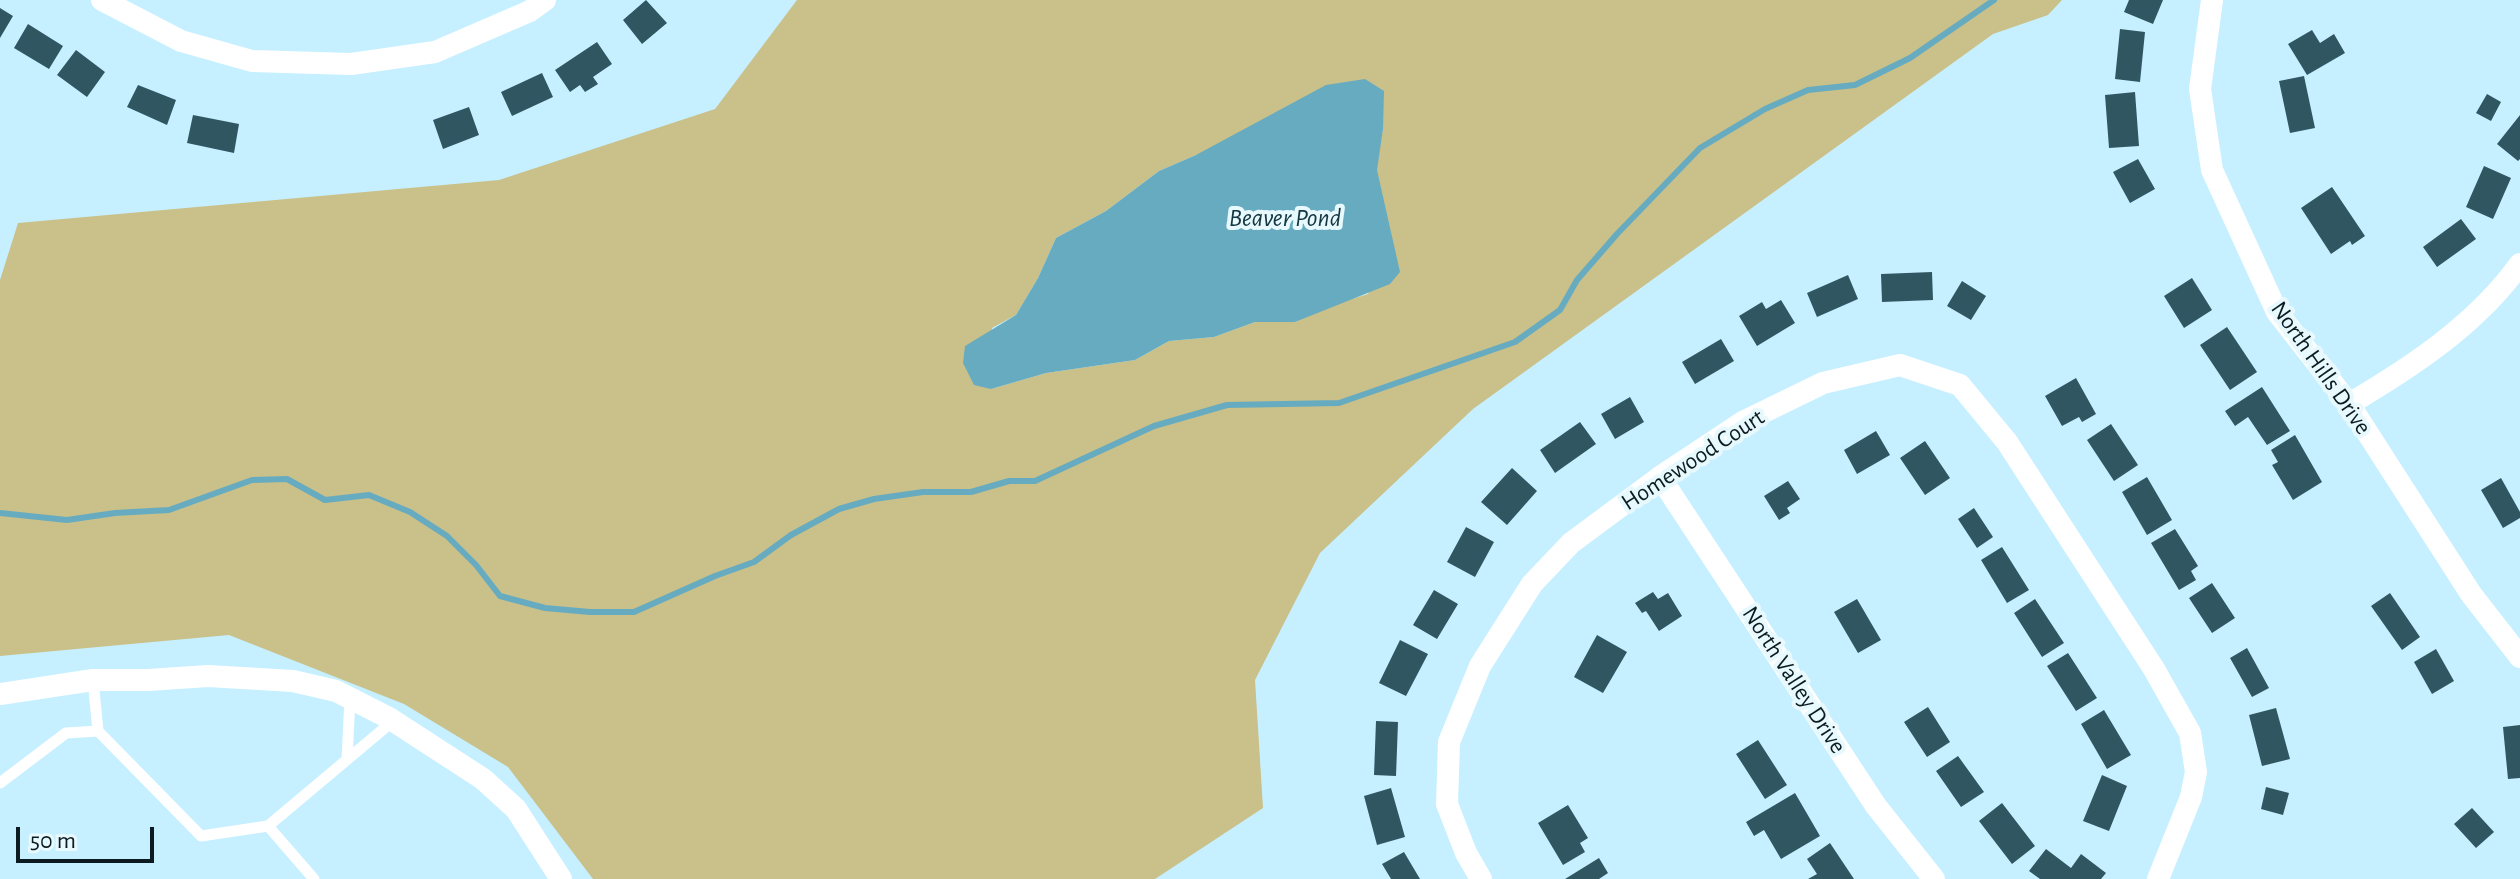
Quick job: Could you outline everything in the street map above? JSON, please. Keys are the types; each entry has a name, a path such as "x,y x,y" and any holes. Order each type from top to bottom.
{"street":[{"path":"102,0 181,41 252,61 351,64 435,52 530,11 545,0"},
{"name":"North Hills Drive","path":"2212,0 2200,89 2212,170 2277,312 2349,404 2471,594 2520,657"},
{"path":"2349,404 2401,373 2478,313 2520,264"},
{"name":"Homewood Court","path":"1481,879 1466,853 1447,804 1449,742 1480,666 1532,584 1571,543 1660,477 1743,422 1823,383 1900,365 1960,385 2007,442 2154,669 2190,733 2196,772 2191,797 2158,879"},
{"name":"North Valley Drive","path":"1660,477 1876,806 1934,879"},
{"path":"0,694 93,680 208,676 293,681 336,691 393,721 483,779 516,809 561,879"}],"lane":[{"path":"93,680 98,731 201,836 268,826 393,721"},
{"path":"347,759 350,698"},
{"path":"0,783 66,733 98,731"},
{"path":"268,826 314,879"}],"shaded area":[{"path":"797,0 2062,0 2048,15 1993,34 1473,409 1320,553 1255,680 1263,808 1155,879 593,879 508,767 404,704 229,635 0,656 0,280 18,223 499,180 715,109","holes":["1383,129 1376,170 1390,239 1368,294 1332,305 1295,322 1255,322 1214,337 1169,341 1135,360 1046,373 991,389 992,328 1016,315 1038,278 1056,238 1106,211 1159,171 1196,155"]}],"water":[{"name":"Beaver Pond","path":"1365,79 1384,91 1377,170 1400,272 1390,284 1295,322 1255,322 1214,337 1169,341 1135,360 1046,373 991,389 974,385 963,363 965,346 1016,315 1038,278 1056,238 1106,211 1159,171 1196,155 1326,85"}],"building":[{"path":"646,0 667,23 642,44 623,20"},
{"path":"2129,0 2163,0 2153,24 2124,12"},
{"path":"0,8 13,16 0,38"},
{"path":"28,24 63,46 49,69 14,48"},
{"path":"2120,29 2145,32 2140,82 2115,79"},
{"path":"2312,30 2320,43 2334,34 2345,53 2307,75 2288,44"},
{"path":"597,42 612,64 593,77 598,84 585,92 580,85 570,92 555,70"},
{"path":"76,50 105,72 87,97 57,75"},
{"path":"542,73 553,97 512,116 501,92"},
{"path":"2304,76 2315,128 2290,133 2279,81"},
{"path":"138,85 176,100 167,125 127,107"},
{"path":"2135,92 2139,146 2109,148 2105,95"},
{"path":"2487,94 2501,102 2491,121 2476,113"},
{"path":"469,107 479,135 443,149 433,120"},
{"path":"193,115 239,124 234,153 187,143"},
{"path":"2520,115 2520,159 2518,161 2497,144"},
{"path":"2138,159 2155,189 2130,203 2113,172"},
{"path":"2484,166 2511,178 2493,219 2466,207"},
{"path":"2332,187 2365,236 2352,245 2350,241 2331,254 2301,208"},
{"path":"2461,219 2476,239 2437,267 2423,247"},
{"path":"1932,272 1933,300 1882,302 1881,274"},
{"path":"1848,275 1858,299 1817,317 1807,293"},
{"path":"2192,278 2212,310 2184,328 2164,296"},
{"path":"1962,281 1986,296 1971,320 1947,306"},
{"path":"1781,300 1795,323 1757,346 1739,316 1762,302 1766,309"},
{"path":"2227,327 2257,372 2230,390 2200,345"},
{"path":"1721,339 1734,361 1695,384 1682,362"},
{"path":"2076,378 2096,414 2082,422 2079,417 2062,426 2045,396"},
{"path":"2262,387 2290,431 2267,445 2248,417 2235,426 2225,411"},
{"path":"1630,397 1644,422 1615,439 1601,414"},
{"path":"1580,422 1596,444 1555,473 1540,450"},
{"path":"2111,424 2138,465 2114,481 2087,440"},
{"path":"1876,431 1890,455 1857,474 1844,450"},
{"path":"2295,435 2322,482 2293,500 2272,465 2278,462 2271,450"},
{"path":"1925,441 1950,478 1925,495 1900,458"},
{"path":"1512,468 1537,491 1507,525 1481,502"},
{"path":"2147,477 2172,520 2147,535 2122,492"},
{"path":"2501,478 2520,512 2520,518 2503,528 2481,490"},
{"path":"1788,481 1800,499 1787,508 1790,513 1779,520 1764,496"},
{"path":"1974,508 1993,537 1977,548 1958,519"},
{"path":"1466,527 1494,542 1475,577 1447,562"},
{"path":"2175,529 2198,566 2191,571 2196,580 2179,590 2151,543"},
{"path":"2002,547 2029,590 2007,603 1981,560"},
{"path":"2212,583 2235,618 2212,633 2189,598"},
{"path":"1434,590 1458,604 1437,639 1413,625"},
{"path":"1653,592 1658,599 1668,593 1682,616 1659,631 1646,611 1642,613 1635,603"},
{"path":"2390,593 2420,637 2402,650 2371,606"},
{"path":"1857,599 1881,640 1858,653 1834,612"},
{"path":"2035,599 2064,643 2042,657 2014,613"},
{"path":"1597,635 1627,652 1603,693 1574,677"},
{"path":"1400,640 1428,654 1406,696 1379,683"},
{"path":"2247,648 2269,688 2252,697 2230,658"},
{"path":"2436,649 2454,681 2432,694 2414,662"},
{"path":"2068,653 2097,698 2076,711 2047,666"},
{"path":"1928,707 1950,742 1927,757 1904,722"},
{"path":"2276,708 2290,759 2262,766 2249,715"},
{"path":"2104,710 2131,755 2107,769 2081,724"},
{"path":"1376,721 1398,722 1396,776 1374,775"},
{"path":"2520,725 2520,778 2508,779 2503,727"},
{"path":"1758,740 1787,785 1765,799 1736,754"},
{"path":"1958,756 1984,792 1961,807 1936,771"},
{"path":"2102,775 2127,786 2109,831 2083,821"},
{"path":"2266,787 2289,793 2283,815 2261,809"},
{"path":"1391,788 1405,837 1377,845 1364,796"},
{"path":"1795,793 1820,836 1781,859 1764,830 1754,836 1746,822"},
{"path":"2002,803 2035,846 2012,864 1979,821"},
{"path":"1568,805 1588,838 1580,843 1585,852 1563,865 1538,823"},
{"path":"2472,808 2494,832 2476,848 2454,824"},
{"path":"1830,843 1854,879 1808,879 1817,874 1807,859"},
{"path":"2046,849 2071,868 2081,854 2106,873 2101,879 2040,879 2029,871"},
{"path":"1404,852 1420,879 1391,879 1382,864"},
{"path":"1599,858 1608,873 1599,879 1565,879"}],"waterway":[{"path":"0,513 67,520 169,510 252,480 287,479 325,500 369,495 410,512 447,536 476,565 500,596 545,608 634,612 754,562 791,535 839,509 874,499 923,492 971,492 1009,481 1035,481 1154,426 1227,405 1339,403 1515,342 1560,310 1577,280 1700,148 1765,109 1808,90 1855,85 1910,58 1994,0"}]}
